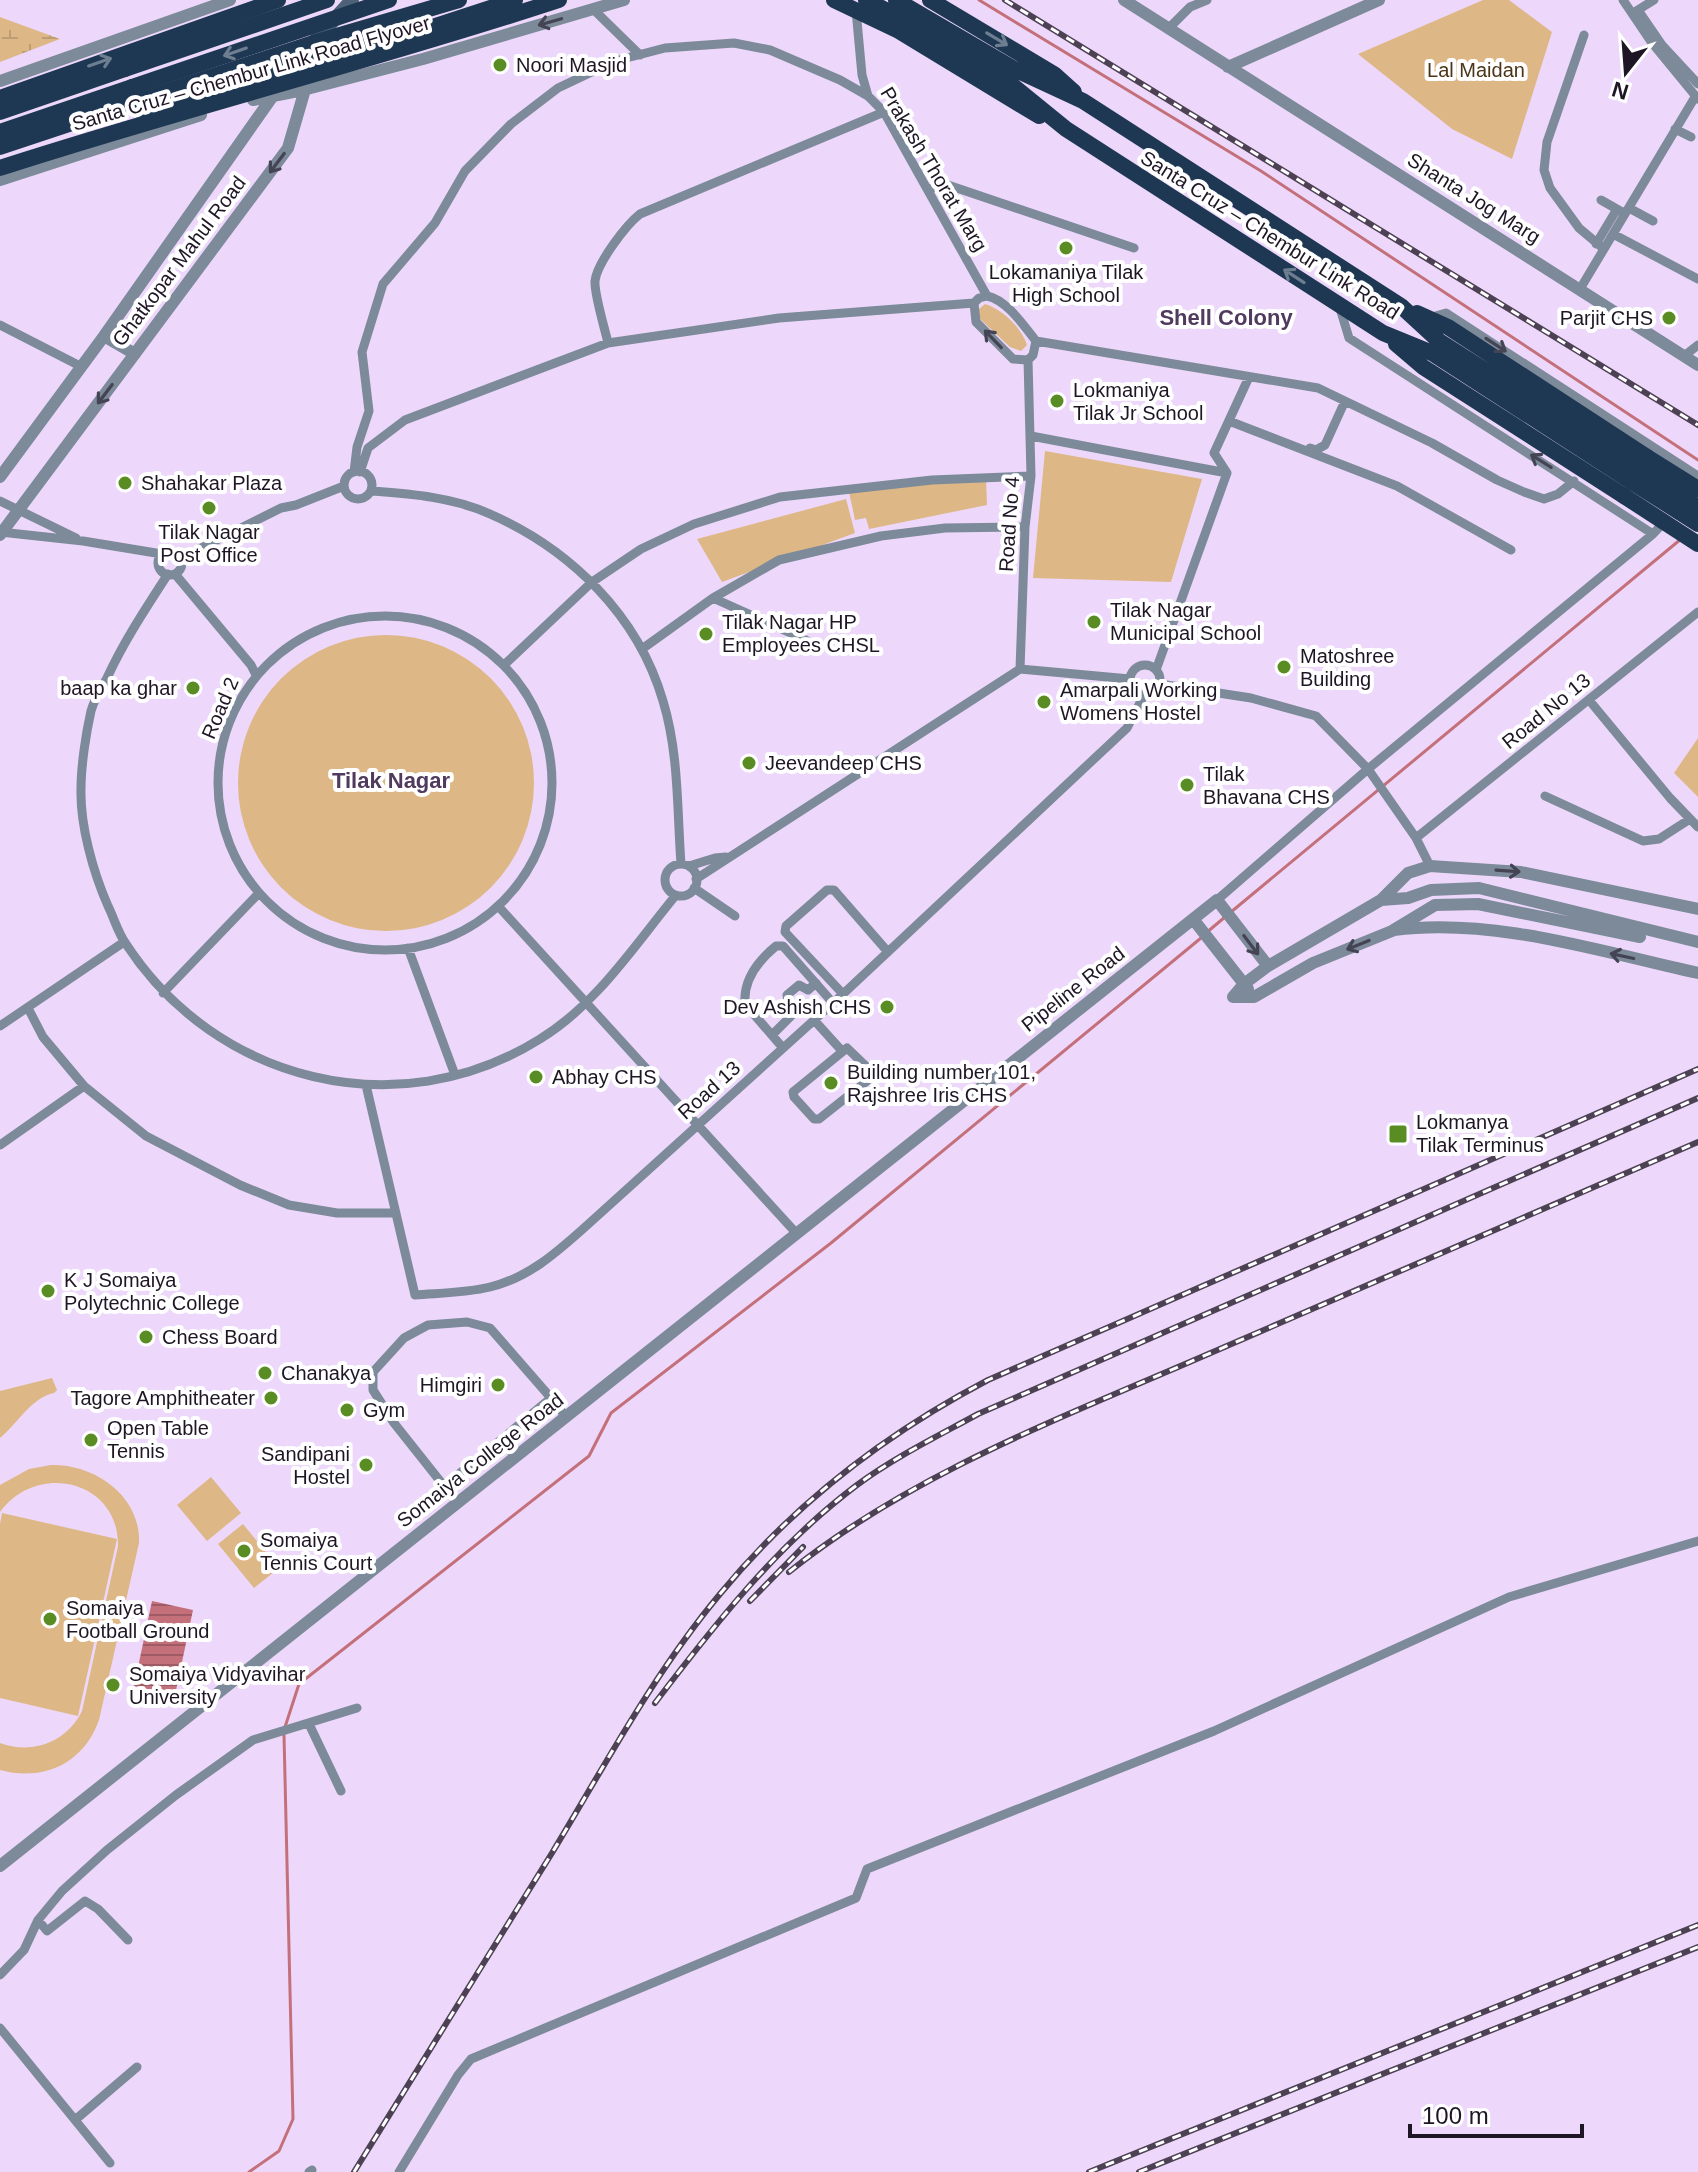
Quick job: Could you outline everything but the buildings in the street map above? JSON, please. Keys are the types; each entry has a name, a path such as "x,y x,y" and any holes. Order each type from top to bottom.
{"highway":[{"path":"0,98 276,0"},
{"path":"0,112 327,0"},
{"path":"0,132 389,0"},
{"path":"0,147 274,56 306,49 338,36 459,0"},
{"name":"Santa Cruz – Chembur Link Road Flyover","path":"0,158 515,0"},
{"name":"Santa Cruz – Chembur Link Road Flyover","path":"0,168 137,125 436,40 559,0"},
{"path":"834,0 903,9 1014,69 1083,101"},
{"path":"930,0 1054,74 1083,101"},
{"path":"861,4 1027,110 1066,129"},
{"path":"903,9 1007,81 1066,129"},
{"name":"Santa Cruz – Chembur Link Road","path":"1083,101 1401,306 1439,341 1636,476 1698,524"},
{"name":"Santa Cruz – Chembur Link Road","path":"1066,129 1383,333 1432,353 1636,476 1698,507"},
{"path":"1401,306 1448,327 1636,476 1698,544"},
{"path":"1636,476 1698,487"}],"main road":[{"name":"Ghatkopar Mahul Road","path":"306,49 352,0"},
{"name":"Ghatkopar Mahul Road","path":"338,36 368,0"}],"street":[{"path":"0,81 230,0"},
{"path":"274,95 276,0"},
{"path":"302,0 306,49 303,90"},
{"path":"0,180 204,114 303,90 624,0"},
{"name":"Shanta Jog Marg","path":"1124,0 1698,365"},
{"path":"1169,28 1190,7 1207,0"},
{"path":"1228,67 1379,0"},
{"path":"1623,0 1698,84"},
{"path":"1635,12 1654,0"},
{"name":"Prakash Thorat Marg","path":"861,4 862,75 868,96 884,112 987,296"},
{"path":"593,9 640,55"},
{"path":"1580,289 1600,246 1696,98 1635,12"},
{"path":"1584,35 1543,161 1550,188 1579,228 1600,246"},
{"name":"Ghatkopar Mahul Road","path":"1,533 288,148 303,90 338,36"},
{"path":"357,472 357,447 369,411 362,352 383,284 435,223 465,171 511,124 558,88 615,61 678,46 734,43 770,50 840,80 868,96"},
{"name":"Ghatkopar Mahul Road","path":"0,477 82,367 306,49"},
{"path":"608,343 595,281 611,248 632,220 884,112"},
{"path":"1658,132 1691,137"},
{"path":"928,190 945,184 1134,248"},
{"path":"1601,200 1653,221"},
{"path":"1600,246 1613,234 1624,210"},
{"path":"1613,234 1698,279"},
{"path":"357,472 370,478 371,491 365,497 356,499 348,494 344,486 347,477 357,472 368,448 405,420 608,343 779,318 974,303 987,296 994,297 1015,316 1036,341 1318,388 1524,492 1544,499 1558,494 1574,481"},
{"path":"974,303 976,322 1013,359 1028,360"},
{"path":"1338,304 1349,338 1653,534"},
{"path":"1428,318 1446,313 1698,476"},
{"path":"0,325 82,367"},
{"path":"104,336 135,354"},
{"name":"Road No 4","path":"1020,669 1025,527 1031,476 1028,360 1033,355 1036,341"},
{"path":"1684,356 1698,345"},
{"path":"1227,473 1214,453 1249,377"},
{"path":"1230,419 1316,450 1325,445 1345,401"},
{"path":"1230,419 1397,486 1511,550"},
{"path":"1031,436 1227,473"},
{"path":"1156,670 1142,665 1134,670 1130,679 1132,688 1144,695 1154,693 1160,684 1156,670 1227,473"},
{"path":"504,665 592,582 641,549 694,524 780,497 932,480 1031,476"},
{"path":"181,558 281,508 344,486"},
{"name":"Pipeline Road","path":"797,1234 1202,930 1217,900 1653,534 1698,487"},
{"path":"371,491 428,496 488,513 544,542 592,582 619,614 642,649 663,699 675,753 685,865 695,884 735,916"},
{"path":"0,501 83,541"},
{"path":"642,649 713,598 779,560 881,536 945,528 1025,527"},
{"path":"1,533 83,541 162,554 172,551 181,558 182,565 127,636 91,709 81,790 92,869 124,942 163,993 206,1030 256,1059 310,1077 366,1085 427,1082 486,1066 540,1039 586,1003 607,982 676,895"},
{"path":"162,554 158,561 159,568 172,574 255,673"},
{"path":"713,598 806,640"},
{"name":"Road No 13","path":"1416,838 1698,612"},
{"name":"Road 2","path":"409,618 460,634 504,665 532,701 549,743 554,788 546,832 528,873 499,907 454,936 408,948 350,947 300,927 259,893 233,852 219,806 219,757 234,710 255,673 304,637 355,619 409,618"},
{"path":"726,857 668,871 665,880 668,889 676,895 688,894 726,857 1020,669 1130,679"},
{"path":"1160,684 1251,698 1316,716 1370,772 1416,838 1430,866"},
{"name":"Road 13","path":"366,1085 415,1295 489,1288 521,1277 548,1259 888,952 1127,728 1144,695"},
{"path":"1589,700 1698,827"},
{"path":"1545,796 1643,841 1659,839 1690,819"},
{"path":"1698,909 1521,872 1430,866 1408,873 1381,900 1268,966 1244,984 1233,997 1254,997 1313,963 1392,931 1435,905 1454,903 1478,904 1698,949"},
{"path":"1381,900 1408,898 1431,890 1479,888 1698,942"},
{"path":"843,994 785,932 786,926 827,890 834,890 888,952"},
{"path":"163,993 259,893"},
{"path":"1217,900 1268,966"},
{"path":"499,907 797,1234"},
{"path":"1392,931 1430,926 1482,929 1698,973"},
{"path":"1202,930 1254,997"},
{"path":"0,1026 124,942"},
{"path":"783,1048 744,1000 759,960 776,946 783,946 833,1003"},
{"path":"408,948 455,1075"},
{"path":"772,1035 796,1011 787,995 799,985 808,990 816,983"},
{"path":"28,1008 43,1037 84,1086 146,1136 240,1185 289,1205 337,1213 396,1213"},
{"path":"814,1020 842,1051"},
{"path":"849,1048 872,1072 872,1077 819,1119 814,1119 793,1092 842,1051 849,1048"},
{"path":"0,1145 84,1086"},
{"name":"Somaiya College Road","path":"0,1866 797,1234"},
{"path":"457,1503 394,1423 373,1390 373,1372 404,1338 428,1325 467,1322 490,1328 566,1417"},
{"path":"444,1486 551,1398"},
{"path":"502,1439 515,1457"},
{"path":"399,2172 471,2059 856,1898 867,1869 1214,1731 1509,1597 1698,1541"},
{"path":"0,1975 24,1950 38,1920 62,1891 176,1795 253,1740 357,1708"},
{"path":"304,1725 341,1791"},
{"path":"38,1920 47,1931 85,1901 98,1909 128,1940"},
{"path":"0,2028 110,2163"},
{"path":"75,2120 137,2067"}],"green space":[{"name":"Lal Maidan","path":"1483,0 1509,0 1552,32 1512,159 1452,129 1358,54"},
{"path":"0,17 60,39 0,62"},
{"path":"985,304 998,310 1016,326 1027,345 1021,351 1010,347 979,318 978,310"},
{"path":"1045,451 1202,479 1171,582 1033,578"},
{"path":"986,478 987,505 869,529 866,518 855,520 849,492"},
{"path":"846,499 855,533 722,582 697,539"},
{"path":"371,635 401,635 429,641 456,652 480,668 501,689 517,713 528,740 534,783 528,826 517,853 501,877 480,898 456,914 429,925 401,931 371,931 343,925 316,914 292,898 271,877 255,853 244,826 238,798 238,768 244,740 255,713 271,689 292,668 316,652 343,641"},
{"path":"1698,738 1698,797 1674,773"},
{"path":"52,1378 57,1390 32,1405 0,1438 0,1391"},
{"path":"51,1465 84,1470 112,1486 124,1497 132,1511 138,1526 139,1543 99,1720 92,1735 73,1758 60,1766 47,1771 16,1773 0,1770 0,1743 24,1747 47,1743 67,1731 82,1711 118,1546 115,1523 105,1506 91,1493 73,1485 54,1483 34,1487 16,1496 0,1512 0,1485 29,1469"},
{"path":"211,1477 241,1513 207,1541 177,1505"},
{"name":"Somaiya Football Ground","path":"2,1513 117,1539 78,1716 0,1698"},
{"name":"Somaiya Tennis Court","path":"243,1524 279,1568 254,1588 218,1544"}],"shaded area":[{"path":"152,1601 193,1610 175,1695 134,1686"}],"waterway":[{"path":"979,0 1261,171 1698,460"},
{"path":"1231,912 1681,539"},
{"path":"1206,933 1225,917"},
{"path":"285,1727 299,1684 589,1456 611,1413 831,1243 1201,938"},
{"path":"249,2172 279,2151 293,2119 284,1735"}],"railway":[{"path":"1005,0 1698,425"},
{"path":"354,2172 673,1655 749,1561 810,1501 877,1448 988,1380 1698,1069"},
{"path":"655,1703 724,1615 800,1533 857,1485 901,1456 978,1414 1698,1098"},
{"path":"789,1572 884,1506 986,1452 1698,1142"},
{"path":"750,1601 803,1547"},
{"path":"1089,2172 1698,1925"},
{"path":"1139,2172 1698,1947"}],"place":[{"name":"Noori Masjid","path":"500,65"},
{"name":"Lokamaniya Tilak High School","path":"1066,248"},
{"name":"Parjit CHS","path":"1669,318"},
{"name":"Lokmaniya Tilak Jr School","path":"1057,401"},
{"name":"Shahakar Plaza","path":"125,483"},
{"name":"Tilak Nagar Post Office","path":"209,508"},
{"name":"Tilak Nagar Municipal School","path":"1094,622"},
{"name":"Tilak Nagar HP Employees CHSL","path":"706,634"},
{"name":"Matoshree Building","path":"1284,667"},
{"name":"baap ka ghar","path":"193,688"},
{"name":"Amarpali Working Womens Hostel","path":"1044,702"},
{"name":"Jeevandeep CHS","path":"749,763"},
{"name":"Tilak Bhavana CHS","path":"1187,785"},
{"name":"Dev Ashish CHS","path":"887,1007"},
{"name":"Abhay CHS","path":"536,1077"},
{"name":"Building number 101, Rajshree Iris CHS","path":"831,1083"},
{"name":"Lokmanya Tilak Terminus","path":"1398,1134"},
{"name":"K J Somaiya Polytechnic College","path":"48,1291"},
{"name":"Chess Board","path":"146,1337"},
{"name":"Chanakya","path":"265,1373"},
{"name":"Himgiri","path":"498,1385"},
{"name":"Tagore Amphitheater","path":"271,1398"},
{"name":"Gym","path":"347,1410"},
{"name":"Open Table Tennis","path":"91,1440"},
{"name":"Sandipani Hostel","path":"366,1465"},
{"name":"Somaiya Tennis Court","path":"244,1551"},
{"name":"Somaiya Football Ground","path":"50,1619"},
{"name":"Somaiya Vidyavihar University","path":"113,1685"}],"district":[{"name":"Shell Colony","path":"1226,317"},
{"name":"Tilak Nagar","path":"391,780"}]}
